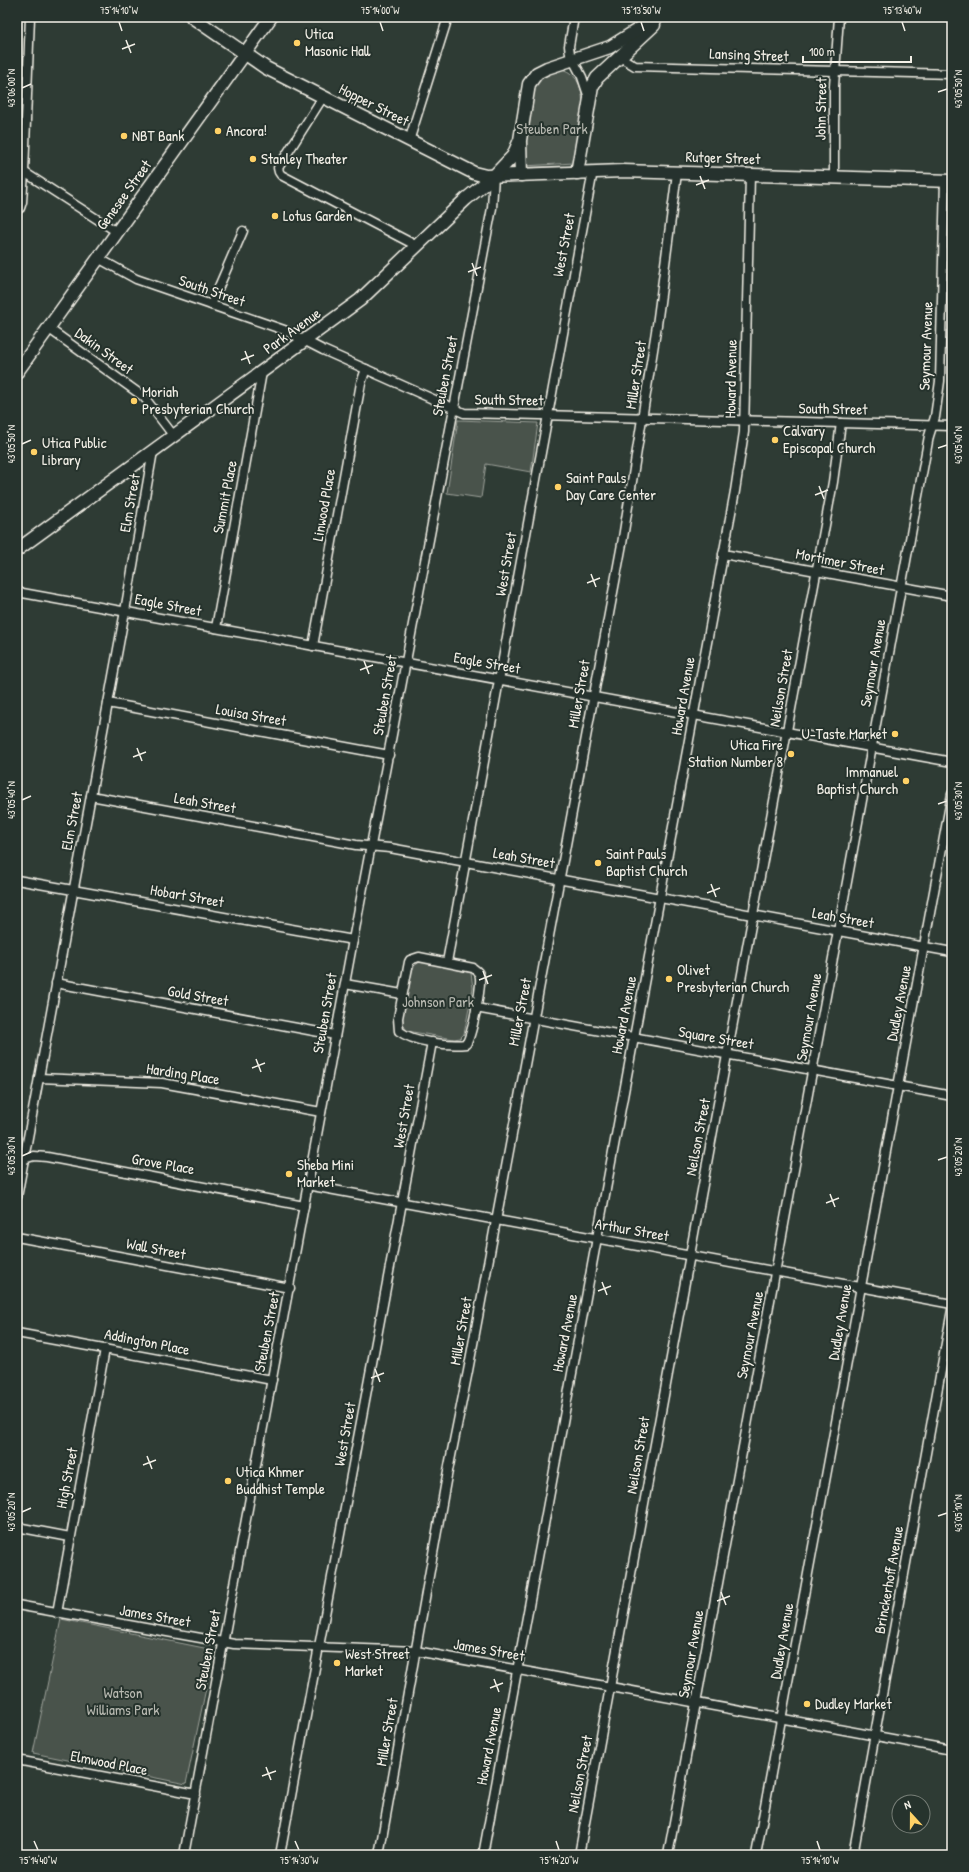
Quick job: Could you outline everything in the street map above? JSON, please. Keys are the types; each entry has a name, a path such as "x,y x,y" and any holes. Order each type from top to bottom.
{"street":[{"path":"18,208 24,172 21,130 30,17"},
{"name":"Hopper Street","path":"192,17 266,68 474,173 494,176"},
{"name":"Genesee Street","path":"17,372 271,17"},
{"path":"409,141 448,17"},
{"path":"574,17 569,46 572,60 582,77 589,99"},
{"path":"521,175 520,140 529,84 532,79 538,73 547,68 610,48 658,17"},
{"path":"577,173 589,99 597,78 648,32 662,17"},
{"name":"John Street","path":"834,177 835,71 839,17"},
{"name":"Lansing Street","path":"620,57 635,66 952,74"},
{"path":"323,97 278,168 278,172 281,175 417,246"},
{"path":"494,176 513,156 520,140"},
{"name":"Rutger Street","path":"494,176 593,171 949,180"},
{"name":"West Street","path":"447,962 593,171"},
{"path":"24,172 117,232"},
{"name":"Miller Street","path":"378,1855 622,544 658,326 677,173"},
{"name":"Howard Avenue","path":"483,1855 735,491 744,432 750,175"},
{"name":"Park Avenue","path":"17,550 360,300 466,199 494,176"},
{"name":"Steuben Street","path":"184,1855 290,1288 370,846 389,755 405,662 492,208 494,176"},
{"name":"Seymour Avenue","path":"668,1855 901,587 935,417 940,381 949,180"},
{"path":"210,305 243,231"},
{"name":"South Street","path":"98,258 136,279 284,330 464,413 952,426"},
{"name":"Dakin Street","path":"48,328 144,397 173,435"},
{"name":"Linwood Place","path":"313,646 361,383 366,369"},
{"name":"Summit Place","path":"216,628 262,372"},
{"name":"Neilson Street","path":"579,1855 833,482 841,423"},
{"name":"Elm Street","path":"17,1197 21,1160 39,1078 126,611 153,451"},
{"name":"Mortimer Street","path":"723,554 952,596"},
{"name":"Eagle Street","path":"17,592 952,762"},
{"name":"Louisa Street","path":"108,703 389,755"},
{"name":"Dudley Avenue","path":"756,1855 952,794"},
{"name":"Leah Street","path":"91,796 559,878 952,952"},
{"name":"Hobart Street","path":"17,880 353,940"},
{"path":"419,957 447,962 473,968 478,972 480,978 470,1039 466,1044 458,1044 432,1042 405,1036 399,1031 398,1018 410,960 419,957"},
{"name":"Gold Street","path":"56,983 336,1035"},
{"path":"345,984 402,994"},
{"name":"Square Street","path":"476,1008 952,1096"},
{"name":"West Street","path":"280,1855 320,1648 432,1042"},
{"name":"Harding Place","path":"39,1078 162,1083 321,1112"},
{"name":"Grove Place","path":"21,1160 34,1156 47,1157 304,1206"},
{"name":"Arthur Street","path":"308,1185 952,1304"},
{"name":"Wall Street","path":"17,1237 290,1288"},
{"name":"Brinckerhoff Avenue","path":"853,1855 952,1310"},
{"name":"Addington Place","path":"17,1333 272,1380"},
{"name":"High Street","path":"57,1613 105,1349"},
{"path":"17,1527 70,1537"},
{"name":"James Street","path":"17,1605 223,1643 416,1651 611,1685 952,1750"},
{"name":"Elmwood Place","path":"17,1760 196,1794"}],"green space":[{"name":"Steuben Park","path":"562,69 573,75 579,85 582,96 583,110 574,163 524,166 523,148 533,88 542,74"},
{"path":"458,420 538,423 531,472 486,464 481,498 447,493"},
{"name":"Johnson Park","path":"421,961 471,973 473,988 464,1034 460,1038 454,1039 407,1031 402,1017 403,1002 414,966"},
{"name":"Watson Williams Park","path":"61,1619 214,1650 186,1784 33,1753"}],"place":[{"name":"Utica Masonic Hall","path":"297,43"},
{"name":"Ancora!","path":"218,131"},
{"name":"NBT Bank","path":"124,136"},
{"name":"Stanley Theater","path":"253,159"},
{"name":"Lotus Garden","path":"275,216"},
{"name":"Moriah Presbyterian Church","path":"134,401"},
{"name":"Calvary Episcopal Church","path":"775,440"},
{"name":"Utica Public Library","path":"34,452"},
{"name":"Saint Pauls Day Care Center","path":"558,487"},
{"name":"U-Taste Market","path":"895,734"},
{"name":"Utica Fire Station Number 8","path":"791,754"},
{"name":"Immanuel Baptist Church","path":"906,781"},
{"name":"Saint Pauls Baptist Church","path":"598,863"},
{"name":"Olivet Presbyterian Church","path":"669,979"},
{"name":"Sheba Mini Market","path":"289,1174"},
{"name":"Utica Khmer Buddhist Temple","path":"228,1481"},
{"name":"West Street Market","path":"337,1663"},
{"name":"Dudley Market","path":"807,1704"}]}
